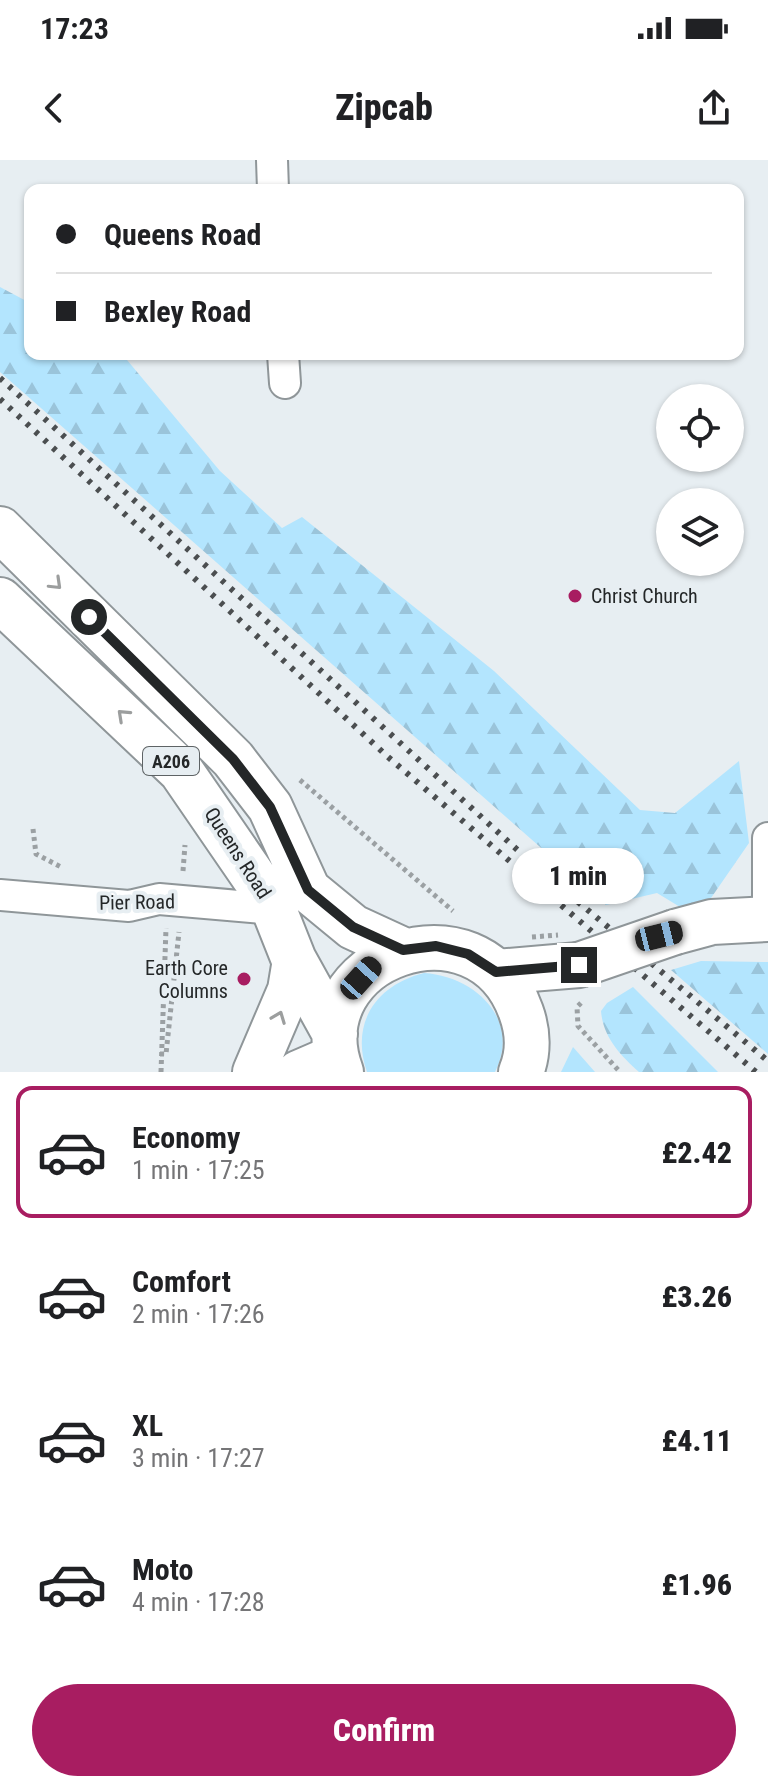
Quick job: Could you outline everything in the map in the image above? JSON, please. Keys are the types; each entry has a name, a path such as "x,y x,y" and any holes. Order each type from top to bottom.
{"main road":[{"name":"Queens Road","path":"0,529 233,759 270,807 308,890 353,927 403,950"},
{"name":"Queens Road","path":"0,600 181,771 274,909 327,1059"},
{"path":"525,1059 578,986 675,932 712,922 768,918"},
{"path":"327,1059 350,991 373,965 403,950 436,946 468,954 496,972 515,996 525,1059"},
{"path":"496,972 578,986"}],"street":[{"path":"272,160 273,184"},
{"path":"768,838 768,918"},
{"name":"Pier Road","path":"0,895 129,906 159,899 180,916 274,909"},
{"path":"254,1072 289,990 294,960"}],"path":[{"path":"291,772 457,914"},
{"path":"160,1054 166,1054 186,834"},
{"path":"129,906 150,926 166,927 161,1072"},
{"path":"520,934 532,937"},
{"path":"578,986 578,1026 620,1072"}],"green space":[{"path":"0,287 24,300 24,360 127,360 220,471 282,528 302,517 494,671 640,810 675,813 739,761 749,843 711,898 685,910 657,893 606,905 0,372"},
{"path":"701,961 768,962 768,1054 671,970"},
{"path":"424,973 460,982 488,1004 498,1018 502,1035 502,1053 495,1072 367,1072 362,1038 371,1009 392,987"},
{"path":"633,987 718,1072 639,1072 625,1059 605,1029 601,1011 607,1003"},
{"path":"573,1047 595,1072 561,1072"}],"railway":[{"path":"0,378 534,865 768,1061"},
{"path":"0,399 388,757 756,1072"}],"place":[{"name":"Christ Church","path":"575,596"},
{"name":"Earth Core Columns","path":"244,979"}],"route":[{"path":"89,617 233,759 270,807 308,890 353,927 403,950 436,946 468,954 496,972 579,965"}]}
